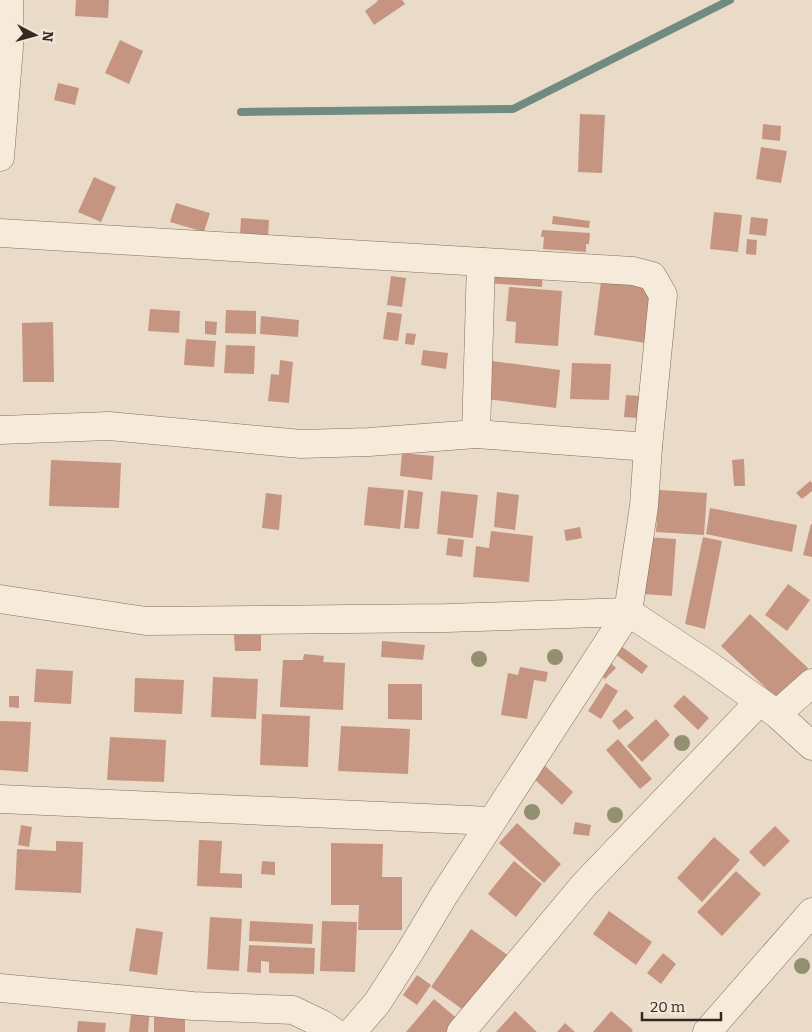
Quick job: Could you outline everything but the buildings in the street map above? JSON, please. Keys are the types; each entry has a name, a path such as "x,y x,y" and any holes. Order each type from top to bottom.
{"street":[{"path":"0,157 4,47 9,0"},
{"path":"0,233 633,271 652,276 663,295 644,506 628,612 491,821 377,1003 352,1032"},
{"path":"476,434 481,262"},
{"path":"0,430 109,426 301,444 369,442 476,434 648,447"},
{"path":"0,599 146,621 447,618 628,612 768,708 812,746"},
{"path":"461,1032 584,885 768,708 812,683"},
{"path":"0,799 491,821"},
{"path":"707,1032 812,912"},
{"path":"0,988 193,1006 293,1010 334,1032"}],"waterway":[{"path":"241,112 513,109 730,0"}]}
